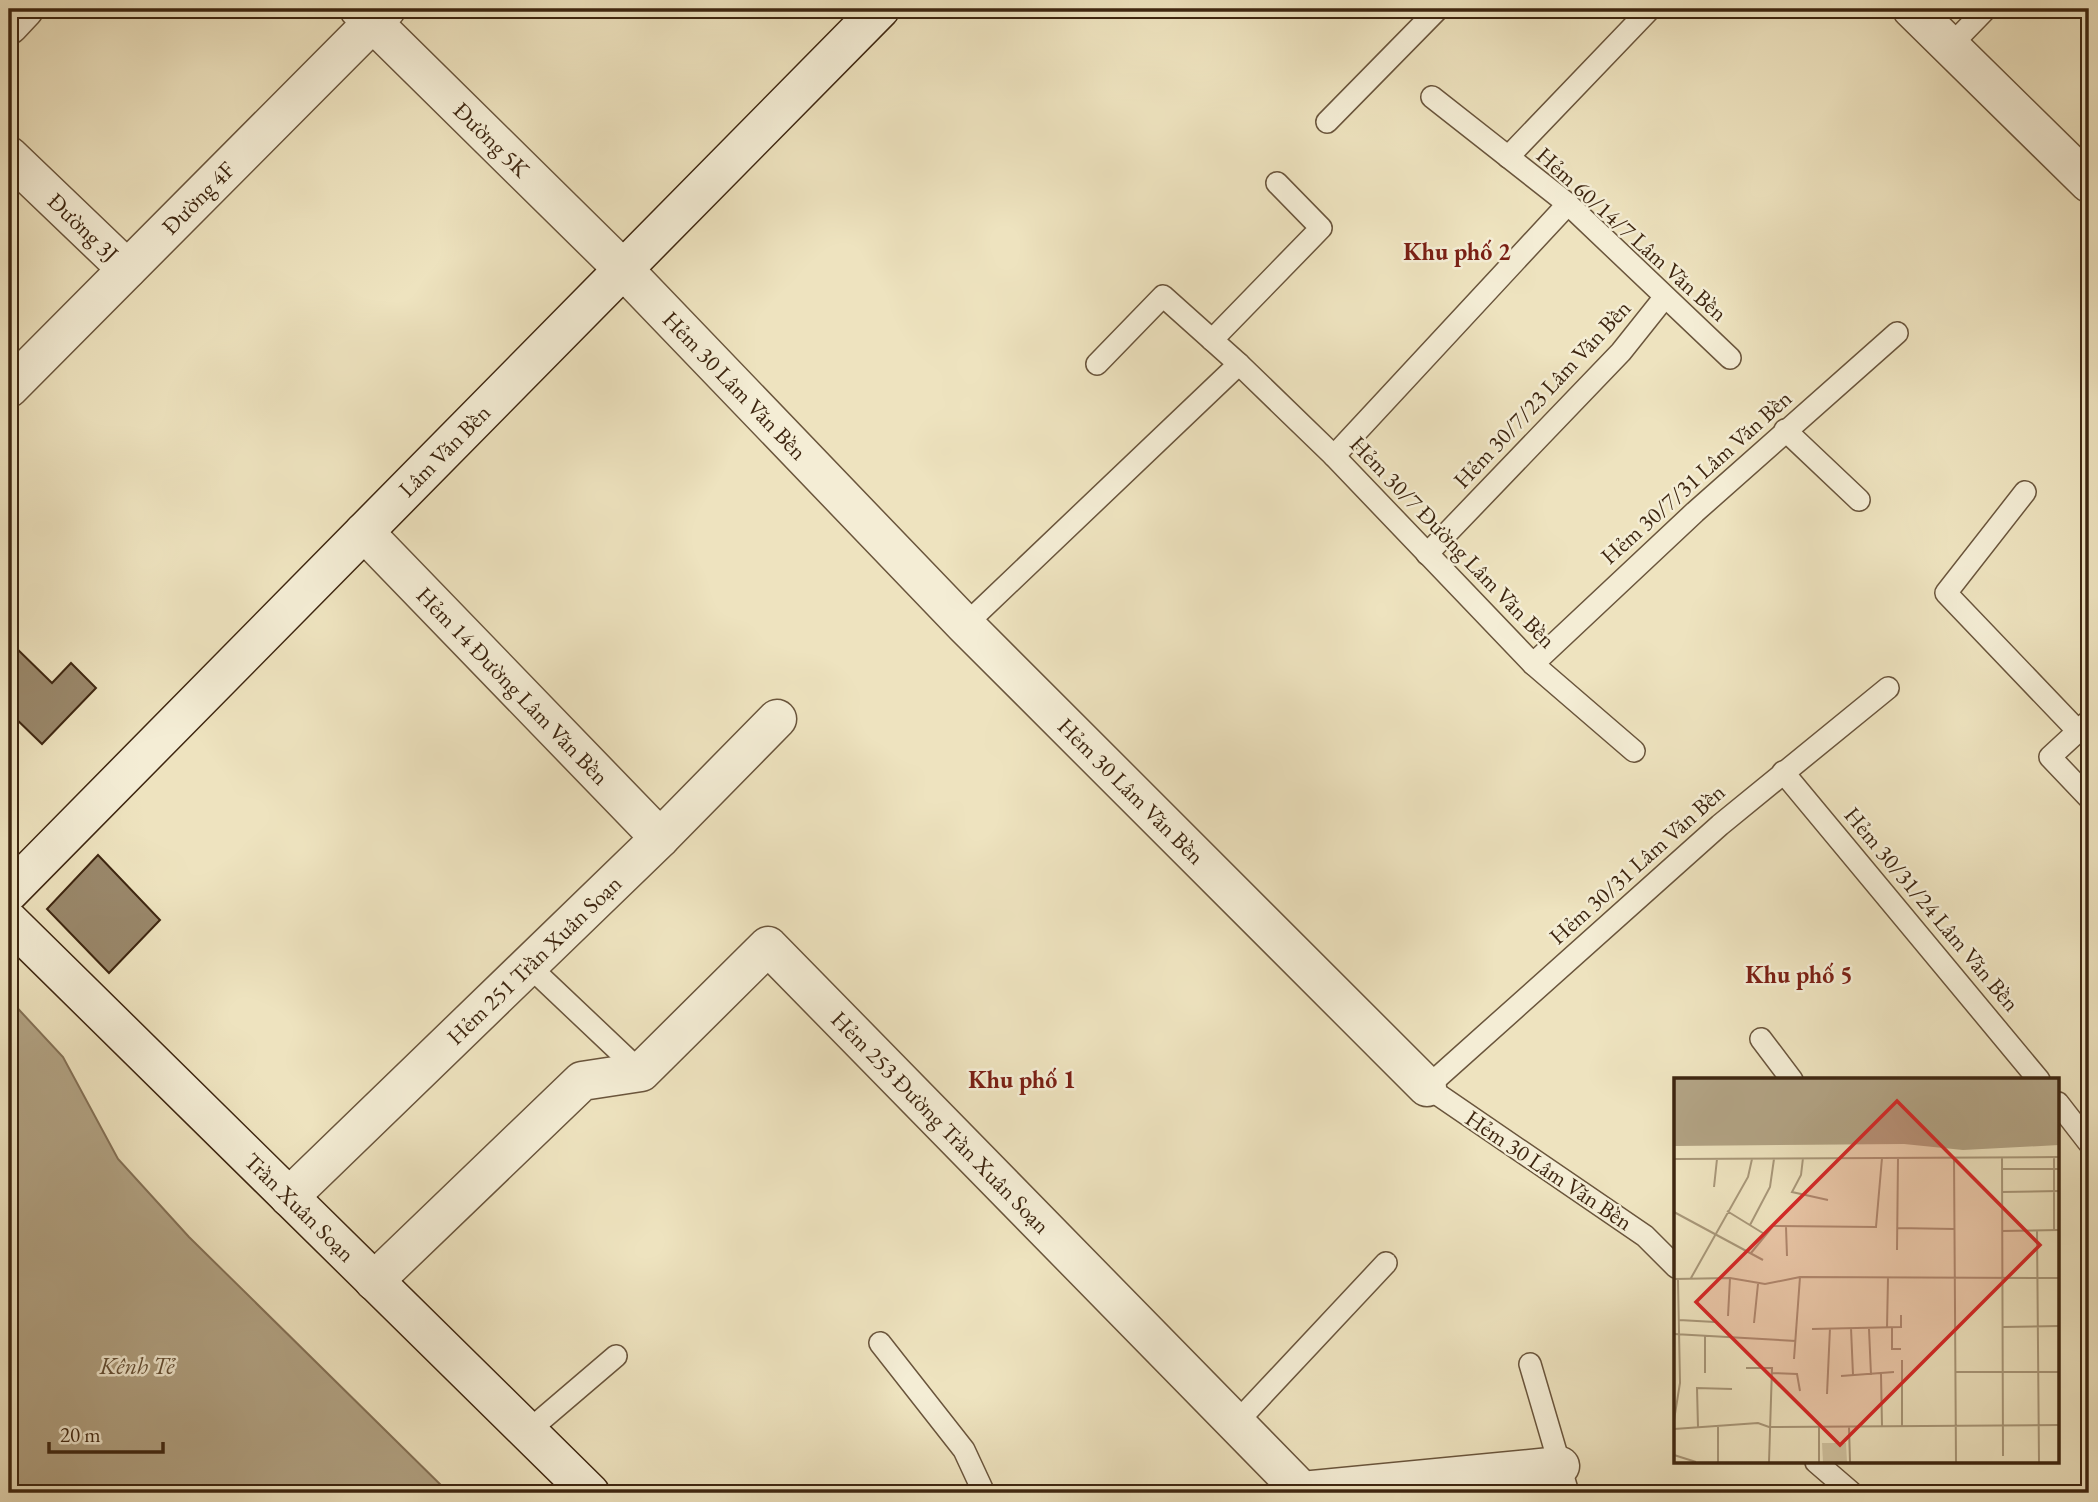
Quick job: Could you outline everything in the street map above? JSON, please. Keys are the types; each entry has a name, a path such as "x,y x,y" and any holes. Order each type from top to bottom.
{"street":[{"path":"9,25 24,9"},
{"name":"Lâm Văn Bền","path":"9,892 880,9"},
{"path":"1912,9 2089,183"},
{"name":"Đường 5K","path":"373,13 623,269"},
{"name":"Đường 4F","path":"9,388 373,13"},
{"name":"Đường 3J","path":"9,156 127,269"},
{"name":"Hẻm 30 Lâm Văn Bền","path":"623,269 965,625 1427,1087"},
{"name":"Hẻm 14 Đường Lâm Văn Bền","path":"364,532 660,838"},
{"name":"Hẻm 251 Trần Xuân Soạn","path":"289,1197 660,838 777,719"},
{"name":"Trần Xuân Soạn","path":"9,921 590,1493"},
{"name":"Hẻm 253 Đường Trần Xuân Soạn","path":"641,1072 768,946 1302,1491 1564,1480"},
{"path":"374,1281 583,1081 641,1072"}],"lane":[{"path":"1327,122 1438,9"},
{"path":"1508,157 1650,9"},
{"path":"1950,46 1986,9"},
{"name":"Hẻm 60/14/7 Lâm Văn Bền","path":"1432,97 1568,204 1730,358"},
{"path":"1212,340 1321,228 1277,183"},
{"path":"1334,456 1568,204"},
{"name":"Hẻm 30/7 Đường Lâm Văn Bền","path":"1097,364 1163,296 1239,364 1334,456 1532,664 1634,751"},
{"name":"Hẻm 30/7/23 Lâm Văn Bền","path":"1427,554 1621,352 1664,298"},
{"name":"Hẻm 30/7/31 Lâm Văn Bền","path":"1532,664 1785,430 1897,333"},
{"path":"965,625 1239,364"},
{"path":"1785,430 1859,500"},
{"path":"2025,492 1946,593 2083,725 2050,757 2089,798"},
{"name":"Hẻm 30/31 Lâm Văn Bền","path":"1427,1087 1720,825 1888,688"},
{"name":"Hẻm 30/31/24 Lâm Văn Bền","path":"1783,772 2037,1078"},
{"path":"528,965 641,1072"},
{"path":"1761,1039 1790,1078"},
{"name":"Hẻm 30 Lâm Văn Bền","path":"1427,1087 1645,1236 1674,1265"},
{"path":"2060,1105 2086,1132"},
{"path":"1236,1423 1386,1263"},
{"path":"880,1343 964,1450 984,1493"},
{"path":"527,1432 616,1356"},
{"path":"1530,1364 1564,1480"},
{"path":"1818,1464 1852,1493"}],"water":[{"name":"Kênh Tẻ","path":"9,999 63,1057 118,1159 189,1237 449,1493 9,1493"}],"building":[{"path":"9,641 52,683 71,663 96,688 42,744 9,712"},
{"path":"98,855 160,920 109,973 47,909"}],"district":[{"name":"Khu phố 2","path":"1457,251"},
{"name":"Khu phố 5","path":"1799,974"},
{"name":"Khu phố 1","path":"1022,1079"}]}
